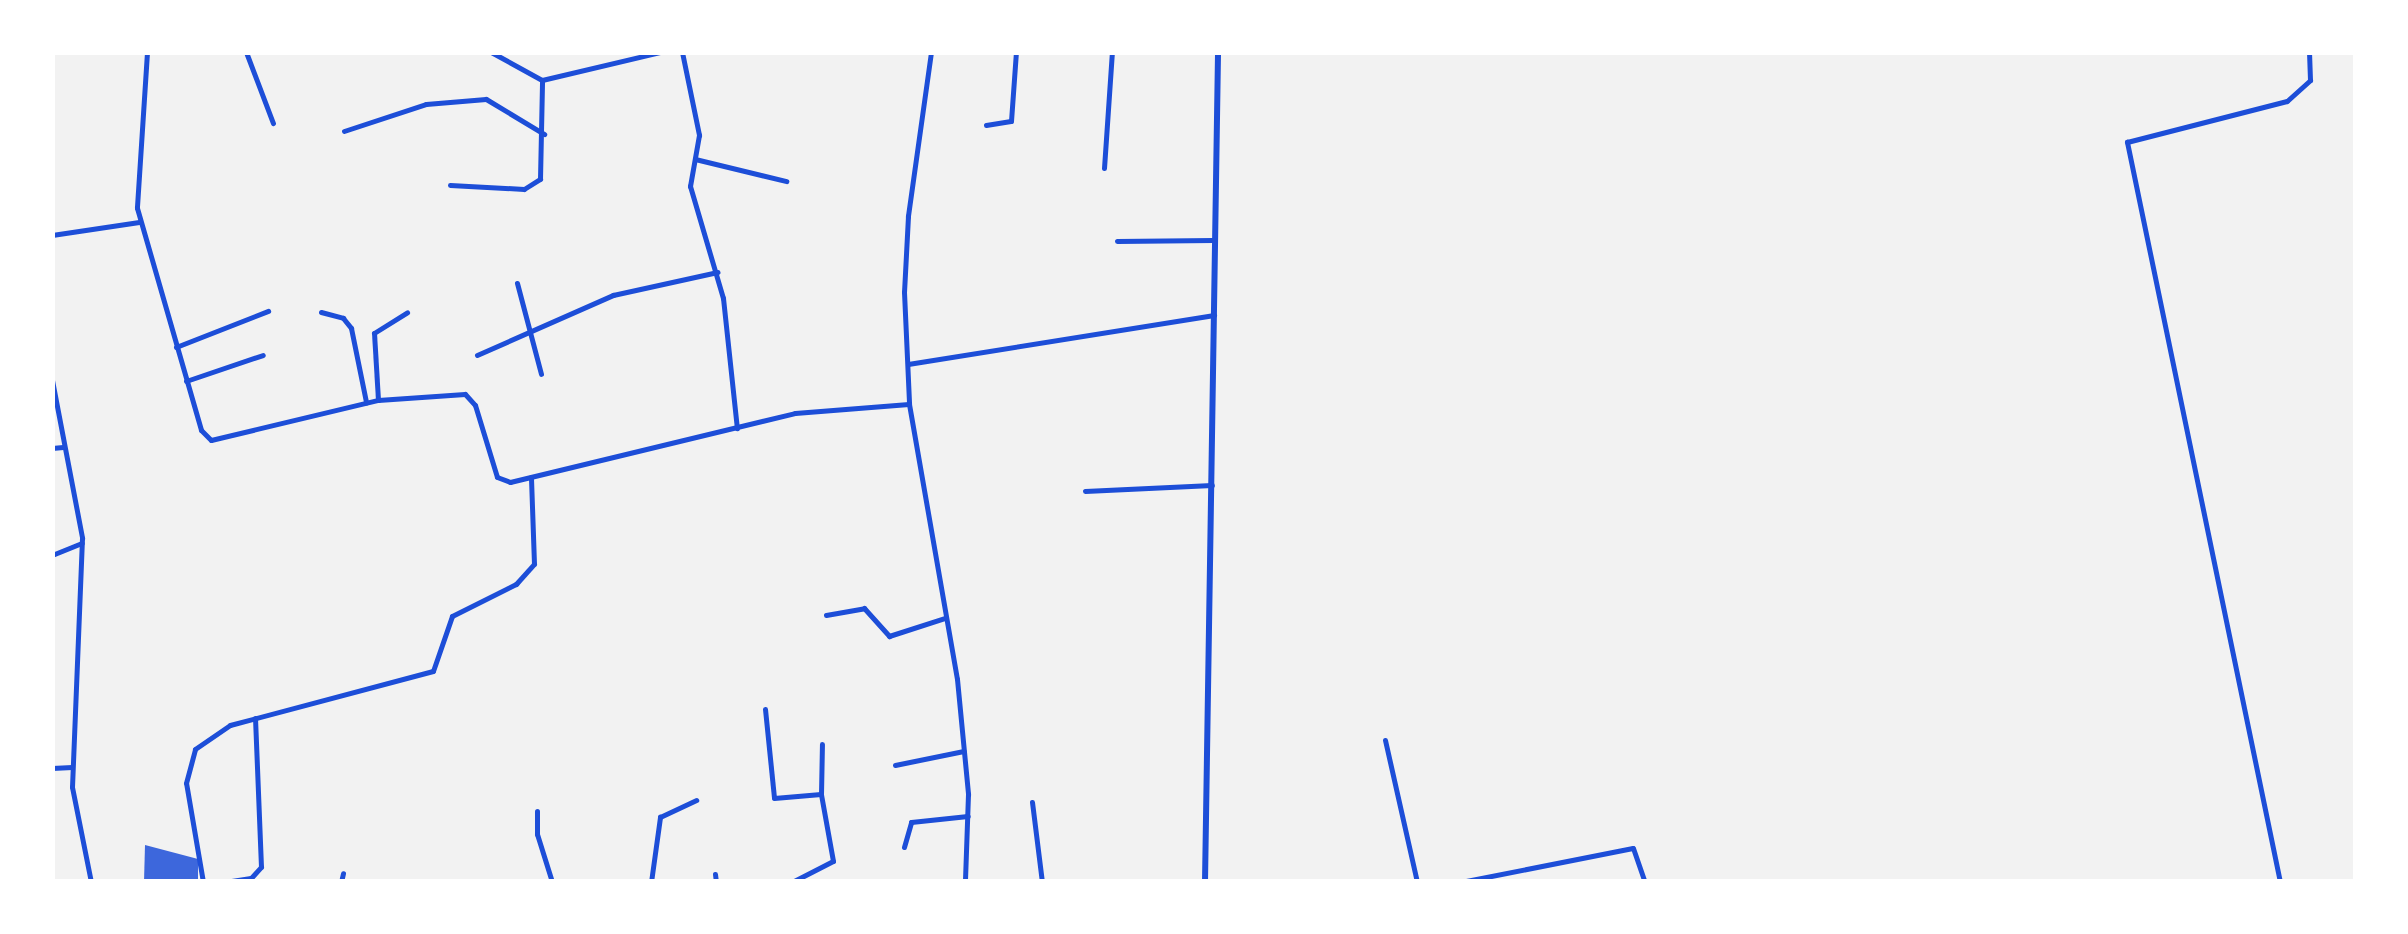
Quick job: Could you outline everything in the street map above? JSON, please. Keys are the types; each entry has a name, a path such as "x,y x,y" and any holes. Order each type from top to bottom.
{"street":[{"path":"147,52 140,222 200,430 216,440 366,402 470,396 497,477 505,482 811,410 909,404"},
{"path":"246,52 272,123"},
{"path":"491,52 542,80 636,54 660,52"},
{"path":"682,52 700,136 690,186 718,272 737,428"},
{"path":"931,52 908,216 909,404 946,618 964,751 968,816 965,882"},
{"path":"986,125 1011,120 1016,52"},
{"path":"1104,168 1112,52"},
{"path":"1204,882 1218,52"},
{"path":"2280,882 2127,142 2287,101 2310,80 2309,52"},
{"path":"450,185 530,187 543,174 542,80"},
{"path":"344,131 432,103 486,100 544,134"},
{"path":"695,160 786,181"},
{"path":"52,235 140,222"},
{"path":"1116,241 1213,240"},
{"path":"477,356 623,292 718,272"},
{"path":"517,283 541,374"},
{"path":"176,347 268,311"},
{"path":"321,312 343,318 351,328 366,402"},
{"path":"378,400 375,328 407,312"},
{"path":"908,364 1214,315"},
{"path":"186,381 263,355"},
{"path":"52,380 82,543 72,767 74,806 92,882"},
{"path":"52,448 64,447"},
{"path":"203,882 186,764 217,731 433,672 452,616 516,584 534,564 532,477"},
{"path":"1085,491 1212,485"},
{"path":"52,556 82,543"},
{"path":"826,615 864,608 889,636 946,618"},
{"path":"765,708 774,798 821,794"},
{"path":"225,882 251,878 261,868 255,718"},
{"path":"1385,740 1416,882"},
{"path":"792,882 832,861 821,794 822,744"},
{"path":"896,765 964,751"},
{"path":"52,768 72,767"},
{"path":"651,882 660,817 696,800"},
{"path":"1032,802 1042,882"},
{"path":"537,811 552,882"},
{"path":"904,847 911,822 968,816"},
{"path":"1462,882 1634,848 1645,882"},
{"path":"341,882 344,873"}],"building":[{"path":"145,845 198,859 198,882 144,882"}]}
